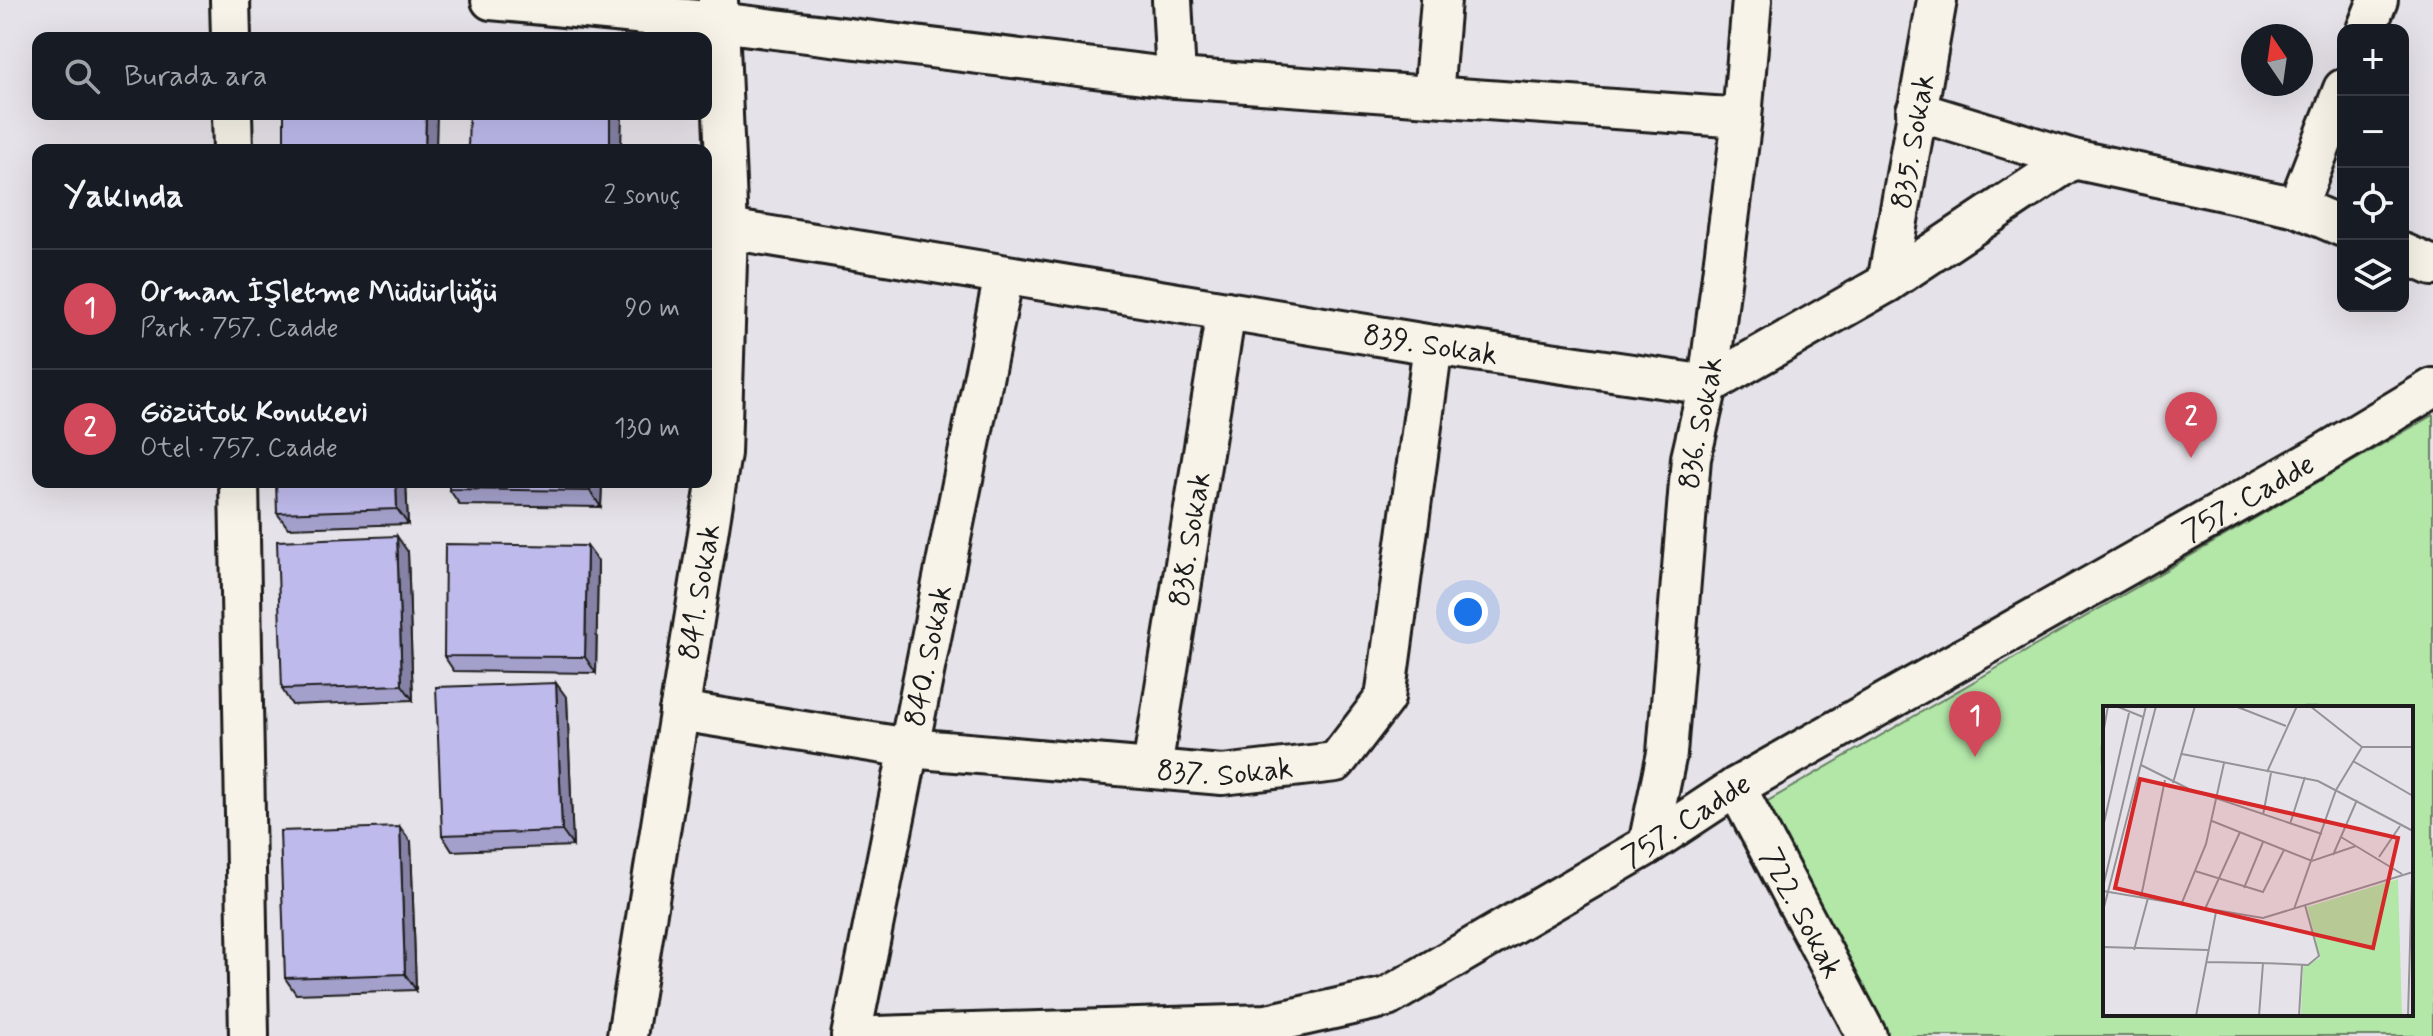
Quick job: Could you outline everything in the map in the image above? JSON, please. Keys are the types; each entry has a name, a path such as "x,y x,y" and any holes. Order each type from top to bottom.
{"street":[{"path":"230,0 231,32"},
{"path":"491,0 718,11 1176,78 1742,118"},
{"path":"1172,0 1176,78"},
{"path":"1433,96 1441,0"},
{"name":"836. Sokak","path":"1648,845 1667,753 1691,458 1708,385 1742,118 1752,0"},
{"name":"835. Sokak","path":"1887,283 1937,0"},
{"path":"2368,24 2378,0"},
{"name":"841. Sokak","path":"627,1036 721,453 728,229 718,11"},
{"path":"2297,207 2340,96"},
{"path":"1916,111 2073,159 2297,207 2337,224"},
{"path":"232,120 233,144"},
{"path":"1708,385 1887,283 2073,159"},
{"name":"839. Sokak","path":"728,229 1433,345 1708,385"},
{"path":"2409,256 2433,266"},
{"name":"840. Sokak","path":"851,1036 1004,275"},
{"name":"838. Sokak","path":"1152,768 1226,311"},
{"name":"837. Sokak","path":"679,711 909,748 1222,775 1336,762 1385,698 1433,345"},
{"name":"757. Cadde","path":"876,1036 1267,1024 1387,997 1648,845 1736,787 2315,459 2433,388"},
{"path":"239,488 249,1036"},
{"name":"722. Sokak","path":"1736,787 1867,1036"}],"green space":[{"path":"2433,415 2433,1036 1877,1036 1761,805"}],"building":[{"path":"284,120 426,120 425,144 284,144"},
{"path":"469,120 610,120 610,144 468,144"},
{"path":"276,488 396,488 397,509 277,513"},
{"path":"449,488 590,488 590,491"},
{"path":"397,536 402,685 282,689 277,541"},
{"path":"445,544 587,546 585,657 444,656"},
{"path":"556,683 562,831 442,835 436,687"},
{"path":"400,827 405,974 285,978 280,831"}],"place":[{"name":"Gözütok Konukevi","path":"2191,458"},
{"name":"Orman İşletme Müdürlüğü","path":"1975,757"}]}
